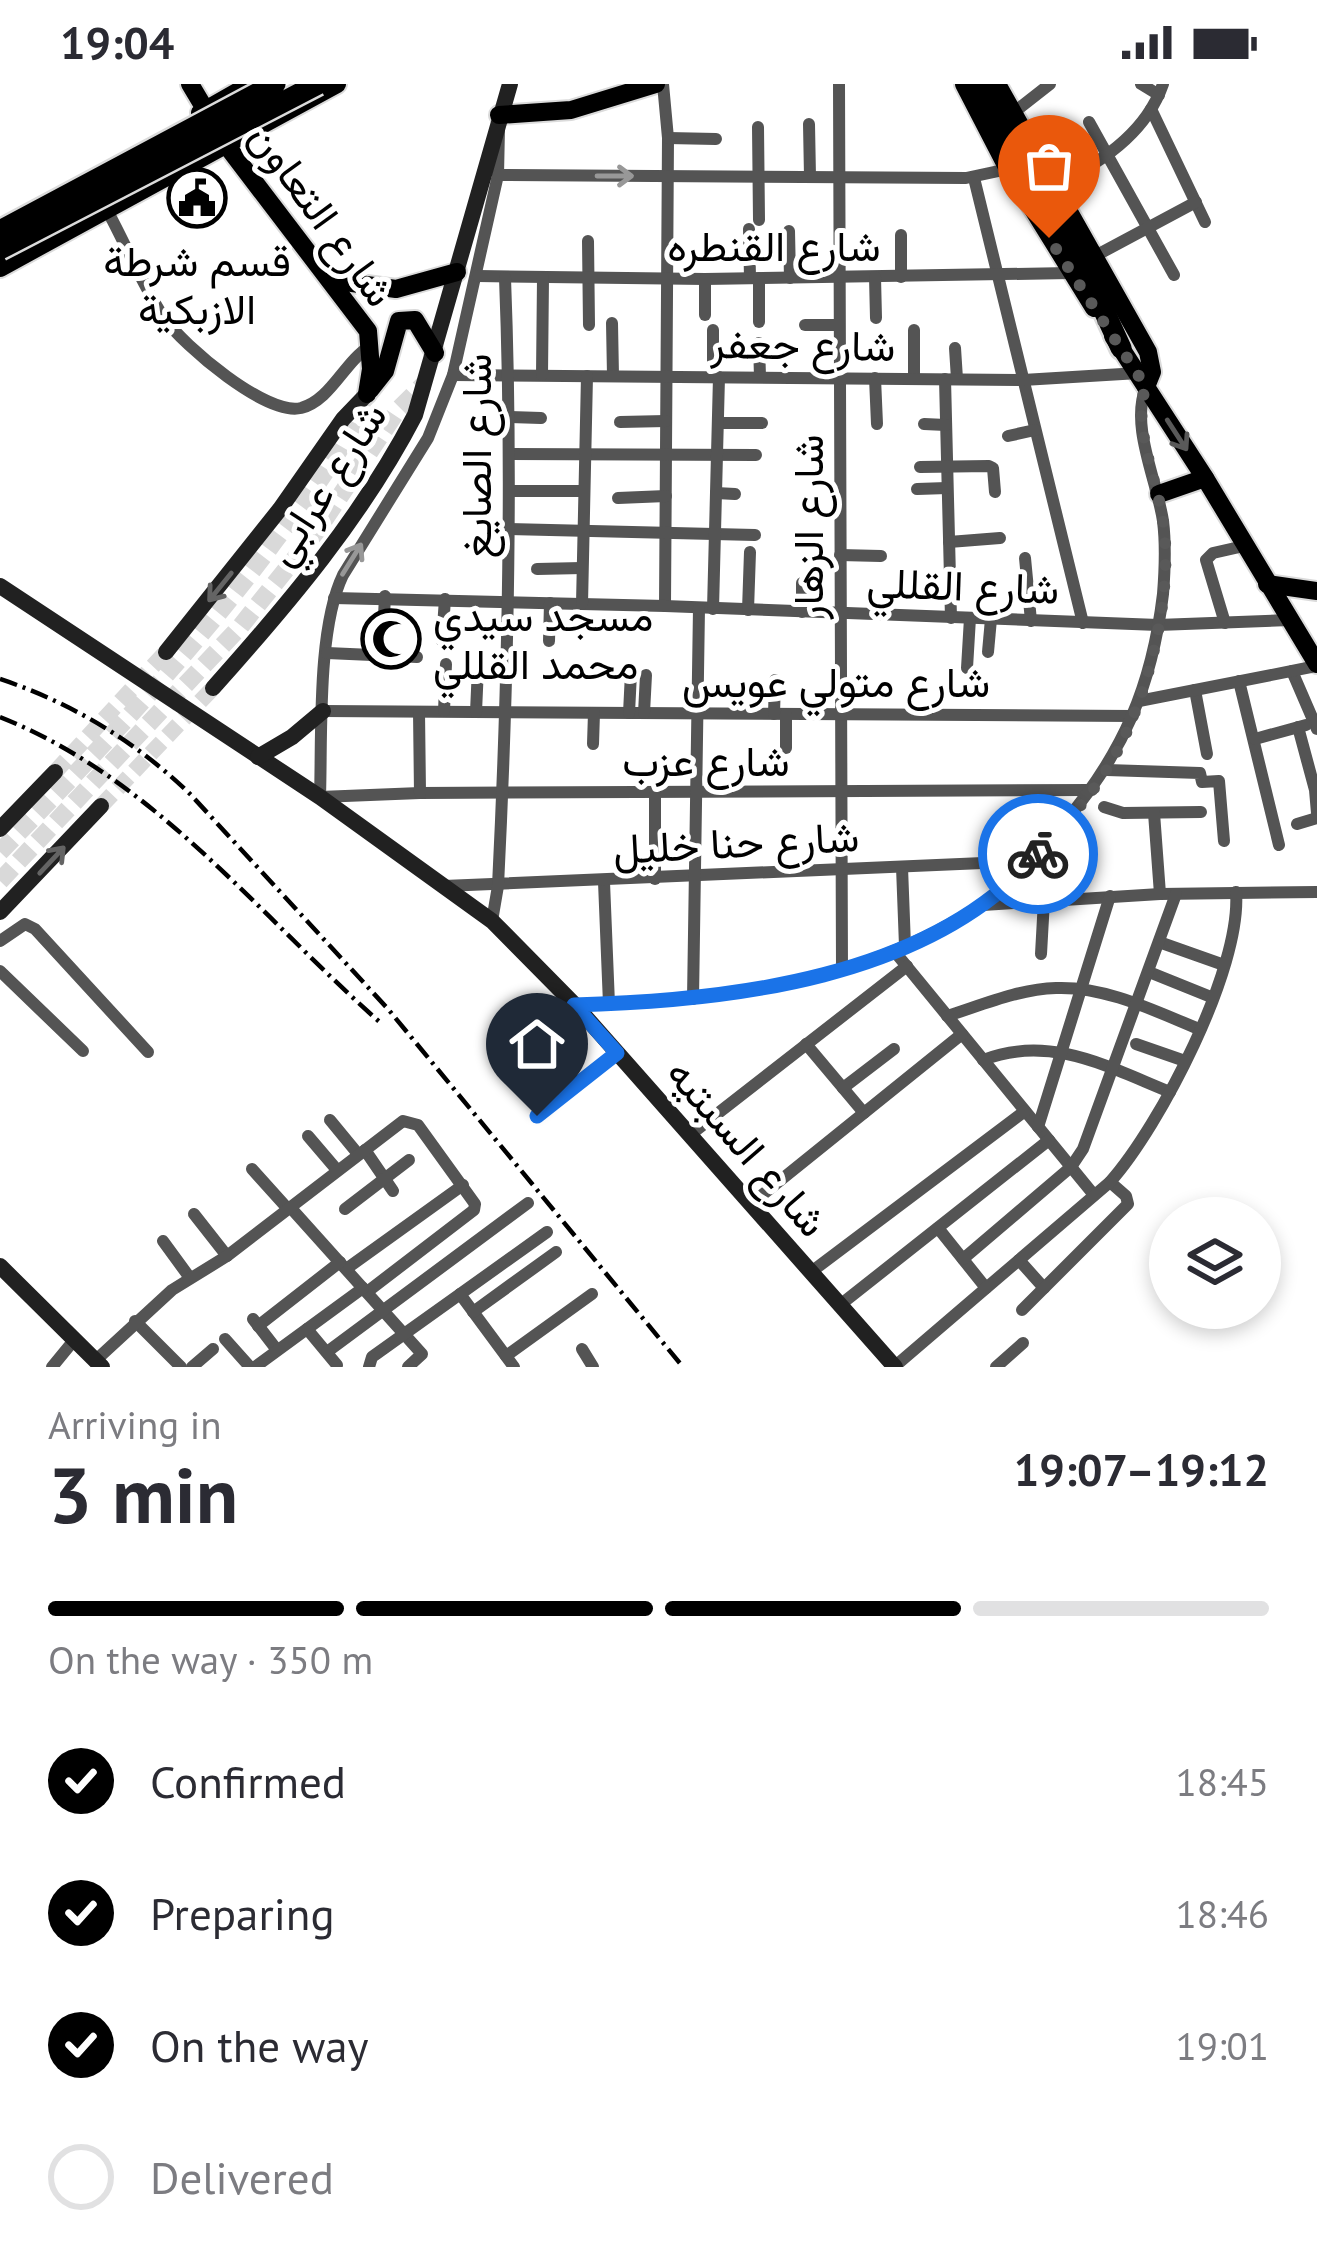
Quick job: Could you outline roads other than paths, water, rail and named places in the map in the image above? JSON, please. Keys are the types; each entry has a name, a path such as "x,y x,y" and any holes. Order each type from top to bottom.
{"highway":[{"path":"0,231 275,84"},
{"path":"0,249 318,84"},
{"path":"980,84 1121,348"}],"main road":[{"name":"شارع التعاون","path":"190,84 227,146 368,331 367,394"},
{"path":"0,220 251,84"},
{"path":"0,268 337,84"},
{"path":"498,118 571,110 660,84"},
{"path":"964,84 1009,169 1079,276"},
{"path":"997,84 1148,352 1145,377"},
{"path":"330,280 396,289 457,272"},
{"path":"367,394 385,371 398,321 415,320 435,353"},
{"path":"1121,348 1145,377 1289,620 1310,638 1317,665"},
{"path":"1159,494 1205,478"},
{"path":"1267,584 1317,591"}],"street":[{"name":"شارع عرابي","path":"213,688 306,584 415,415 509,84"},
{"path":"660,84 668,137 665,606"},
{"name":"شارع الزهار","path":"838,84 842,969"},
{"path":"1012,113 1050,84"},
{"path":"1055,184 1107,155 1151,109 1161,89 1141,84"},
{"path":"1151,109 1205,222"},
{"path":"320,797 322,711 334,598 343,574 428,438 453,375 497,175 498,118"},
{"path":"1089,122 1174,275"},
{"path":"809,124 810,177"},
{"path":"758,127 754,278 759,322"},
{"path":"668,137 716,139"},
{"path":"497,175 974,178 1009,169"},
{"path":"974,178 1083,623"},
{"path":"1095,256 1196,202"},
{"path":"107,210 174,331 270,404 294,409 315,402 371,346"},
{"path":"789,231 790,278"},
{"path":"901,235 901,277"},
{"path":"588,241 589,325"},
{"name":"شارع القنطره","path":"478,276 1079,276"},
{"path":"875,277 876,318"},
{"name":"شارع الصايغ","path":"491,921 498,886 506,712 510,417 505,278"},
{"path":"542,375 543,278"},
{"path":"705,278 705,315"},
{"path":"612,323 613,376"},
{"path":"805,325 839,325"},
{"path":"693,999 698,713 715,534 718,423 713,330"},
{"path":"914,330 914,379"},
{"path":"759,343 760,377"},
{"path":"951,618 946,425 956,348"},
{"name":"شارع جعفر","path":"453,375 1145,377"},
{"path":"582,604 587,376"},
{"path":"574,1005 693,999 842,969 900,949 980,905 1032,861 1107,770 1133,716 1158,625 1166,545 1141,418 1145,377"},
{"path":"875,379 877,424"},
{"path":"166,652 280,509 343,418 367,394"},
{"path":"510,417 541,418"},
{"path":"620,422 666,421"},
{"path":"718,423 762,423"},
{"path":"924,424 946,425"},
{"path":"1008,436 1035,430"},
{"path":"510,454 756,455"},
{"path":"920,467 991,467 995,492"},
{"path":"917,489 947,488"},
{"path":"509,491 584,491"},
{"path":"716,493 735,494"},
{"path":"618,498 666,496"},
{"path":"509,530 755,535"},
{"path":"949,542 1000,538"},
{"path":"1225,623 1206,560 1244,545"},
{"path":"748,610 750,552"},
{"path":"840,555 880,556"},
{"path":"1025,558 1031,621"},
{"path":"537,568 583,568"},
{"path":"802,583 802,612"},
{"name":"شارع السبتيه","path":"0,586 320,797 491,921 574,1005 894,1367"},
{"path":"382,656 385,596"},
{"name":"شارع القللي","path":"334,598 385,596 1158,625 1289,620"},
{"path":"442,641 445,599"},
{"path":"549,641 550,603"},
{"path":"967,668 970,618"},
{"path":"988,652 991,619"},
{"path":"327,653 417,657"},
{"path":"444,711 446,664"},
{"path":"1138,701 1317,665"},
{"path":"476,712 478,667"},
{"path":"1255,739 1316,726 1292,671"},
{"path":"629,713 631,673"},
{"path":"644,713 646,675"},
{"path":"775,680 786,748"},
{"path":"1239,681 1280,845"},
{"path":"1196,690 1207,754"},
{"path":"258,757 292,737 322,711"},
{"name":"شارع متولي عويس","path":"322,711 1133,716"},
{"path":"419,712 420,793"},
{"path":"593,744 594,713"},
{"path":"1298,727 1317,815 1298,824"},
{"path":"1107,770 1200,773 1201,782 1219,781 1224,841"},
{"path":"0,829 55,772"},
{"name":"شارع عزب","path":"320,797 1093,790"},
{"path":"655,879 656,794"},
{"path":"0,912 101,806"},
{"path":"1104,807 1123,813 1201,812"},
{"path":"1154,813 1160,894"},
{"name":"شارع حنا خليل","path":"443,886 1032,861"},
{"path":"902,867 900,949 907,966 1094,1195"},
{"path":"604,882 609,1004"},
{"path":"894,1367 1110,1182 1135,1153 1170,1092 1224,965 1236,924 1236,892"},
{"path":"980,905 1176,893 1317,892"},
{"path":"963,1259 1071,1167 1088,1138 1176,893"},
{"path":"1038,1127 1110,896"},
{"path":"1042,954 1044,900"},
{"path":"0,941 16,926 35,929 148,1052"},
{"path":"1160,942 1224,965"},
{"path":"689,1135 907,966"},
{"path":"0,971 83,1052"},
{"path":"1149,972 1211,997"},
{"path":"947,1016 1032,990 1082,989 1199,1029"},
{"path":"751,1204 962,1034"},
{"path":"806,1044 864,1113"},
{"path":"1136,1044 1184,1061"},
{"path":"843,1088 894,1048"},
{"path":"983,1060 1028,1048 1061,1050 1170,1092"},
{"path":"537,1116 617,1053"},
{"path":"811,1272 1025,1111"},
{"path":"330,1120 389,1185"},
{"path":"0,1266 99,1364 135,1321 190,1278 227,1256 403,1121 418,1126 474,1200 474,1210 253,1367 225,1339"},
{"path":"308,1136 338,1170"},
{"path":"840,1305 1049,1140"},
{"path":"345,1209 389,1185 410,1160"},
{"path":"252,1168 422,1354 414,1363"},
{"path":"1022,1310 1128,1204 1110,1182"},
{"path":"277,1350 256,1322 463,1185"},
{"path":"327,1352 528,1203"},
{"path":"194,1214 227,1256"},
{"path":"938,1228 986,1288"},
{"path":"368,1367 372,1358 547,1232"},
{"path":"163,1241 190,1278"},
{"path":"473,1312 556,1252"},
{"path":"1019,1260 1043,1288"},
{"path":"460,1294 510,1362 592,1294"},
{"path":"135,1321 181,1367"},
{"path":"307,1329 338,1365"},
{"path":"52,1367 75,1339"},
{"path":"996,1367 1023,1343"},
{"path":"192,1367 213,1349"},
{"path":"582,1349 593,1367"}],"tunnel":[{"path":"0,881 240,627 316,532 397,411 425,383"},
{"path":"0,852 142,702 243,583 326,472 366,395"},
{"path":"55,772 166,652"},
{"path":"101,806 213,688"}],"railway":[{"path":"0,679 102,726 191,795 388,1009 683,1367"},
{"path":"0,717 56,744 157,813 383,1025"}],"place":[{"name":"قسم شرطة الازبكية","path":"197,198"},
{"name":"مسجد سيدي محمد القللي","path":"391,639"}]}
